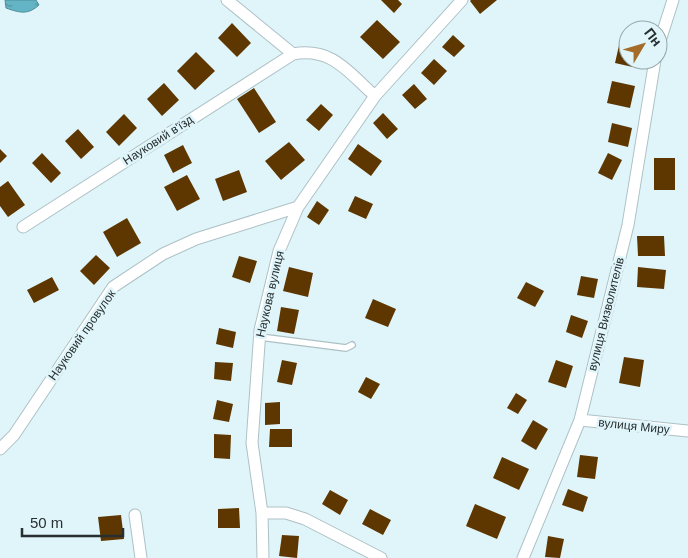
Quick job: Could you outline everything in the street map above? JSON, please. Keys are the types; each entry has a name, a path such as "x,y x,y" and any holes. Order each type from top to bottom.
{"street":[{"path":"227,0 293,54 306,51 330,57 375,96"},
{"name":"Наукова вулиця","path":"263,558 262,513 252,443 260,337 279,251 298,207 375,96 462,0"},
{"path":"666,20 672,0"},
{"name":"Науковий в'їзд","path":"23,227 293,54"},
{"name":"вулиця Визволителів","path":"523,558 580,420 628,225 653,70"},
{"name":"Науковий провулок","path":"0,449 14,435 113,288 163,254 196,239 298,207"},
{"name":"вулиця Миру","path":"580,420 688,431"},
{"path":"262,513 286,513 304,519 381,558"},
{"path":"134,515 140,558"}],"lane":[{"path":"260,337 346,348 352,345"}],"water":[{"path":"5,0 36,0 39,5 27,12 20,12 6,8"}],"building":[{"path":"381,0 398,0 402,4 394,13"},
{"path":"471,0 497,0 480,14 470,1"},
{"path":"377,20 400,42 383,59 360,37"},
{"path":"232,23 251,43 237,57 218,38"},
{"path":"453,35 465,46 454,57 442,47"},
{"path":"618,50 618,64 615,63"},
{"path":"196,52 215,71 195,90 177,71"},
{"path":"434,59 447,71 434,85 421,73"},
{"path":"612,81 635,86 630,108 607,103"},
{"path":"164,83 179,100 162,116 147,99"},
{"path":"414,84 427,99 415,109 402,95"},
{"path":"254,88 276,122 259,133 237,99"},
{"path":"321,104 333,115 319,131 306,120"},
{"path":"383,113 398,129 387,139 373,123"},
{"path":"124,114 137,128 119,146 106,132"},
{"path":"612,123 632,128 628,147 608,142"},
{"path":"78,129 94,147 81,159 65,141"},
{"path":"289,142 305,160 281,180 265,161"},
{"path":"358,144 382,161 371,176 348,159"},
{"path":"183,145 192,163 173,173 164,155"},
{"path":"0,149 7,156 0,163"},
{"path":"42,153 61,173 51,183 32,163"},
{"path":"608,153 622,160 612,180 598,173"},
{"path":"654,158 675,158 675,190 654,190"},
{"path":"239,170 247,192 223,201 215,179"},
{"path":"187,175 200,199 177,211 164,187"},
{"path":"8,181 25,205 8,217 0,206 0,187"},
{"path":"355,196 373,204 366,219 348,211"},
{"path":"317,201 329,210 319,225 307,217"},
{"path":"127,218 141,243 117,257 103,232"},
{"path":"637,236 664,236 665,256 638,256"},
{"path":"96,255 110,268 94,285 80,271"},
{"path":"239,256 257,261 250,283 232,277"},
{"path":"289,267 313,273 308,297 283,291"},
{"path":"638,267 666,270 664,289 637,287"},
{"path":"581,276 598,279 594,298 577,295"},
{"path":"52,277 59,290 34,303 27,290"},
{"path":"526,282 544,291 535,307 517,298"},
{"path":"373,299 396,309 388,327 365,318"},
{"path":"281,307 299,310 294,334 277,331"},
{"path":"571,315 588,321 582,338 566,332"},
{"path":"219,328 236,332 233,348 216,344"},
{"path":"624,357 644,360 640,387 619,383"},
{"path":"282,360 297,363 292,385 277,382"},
{"path":"556,360 573,366 566,388 548,382"},
{"path":"215,362 233,363 231,381 214,379"},
{"path":"366,377 380,384 371,399 358,392"},
{"path":"516,393 527,400 518,414 507,408"},
{"path":"217,400 233,404 229,422 213,419"},
{"path":"280,402 280,424 265,425 265,403"},
{"path":"533,420 548,429 536,450 521,441"},
{"path":"270,429 292,429 292,447 269,447"},
{"path":"214,434 231,435 230,459 214,458"},
{"path":"580,455 598,457 595,479 577,477"},
{"path":"502,457 529,469 519,490 493,478"},
{"path":"568,489 588,497 583,512 562,505"},
{"path":"330,490 348,500 340,515 322,504"},
{"path":"475,504 506,517 497,539 466,526"},
{"path":"239,508 240,528 218,528 218,509"},
{"path":"370,509 391,520 383,535 362,524"},
{"path":"121,515 124,539 101,541 98,517"},
{"path":"282,535 299,536 297,558 279,556"},
{"path":"548,536 564,539 560,558 545,557"}]}
